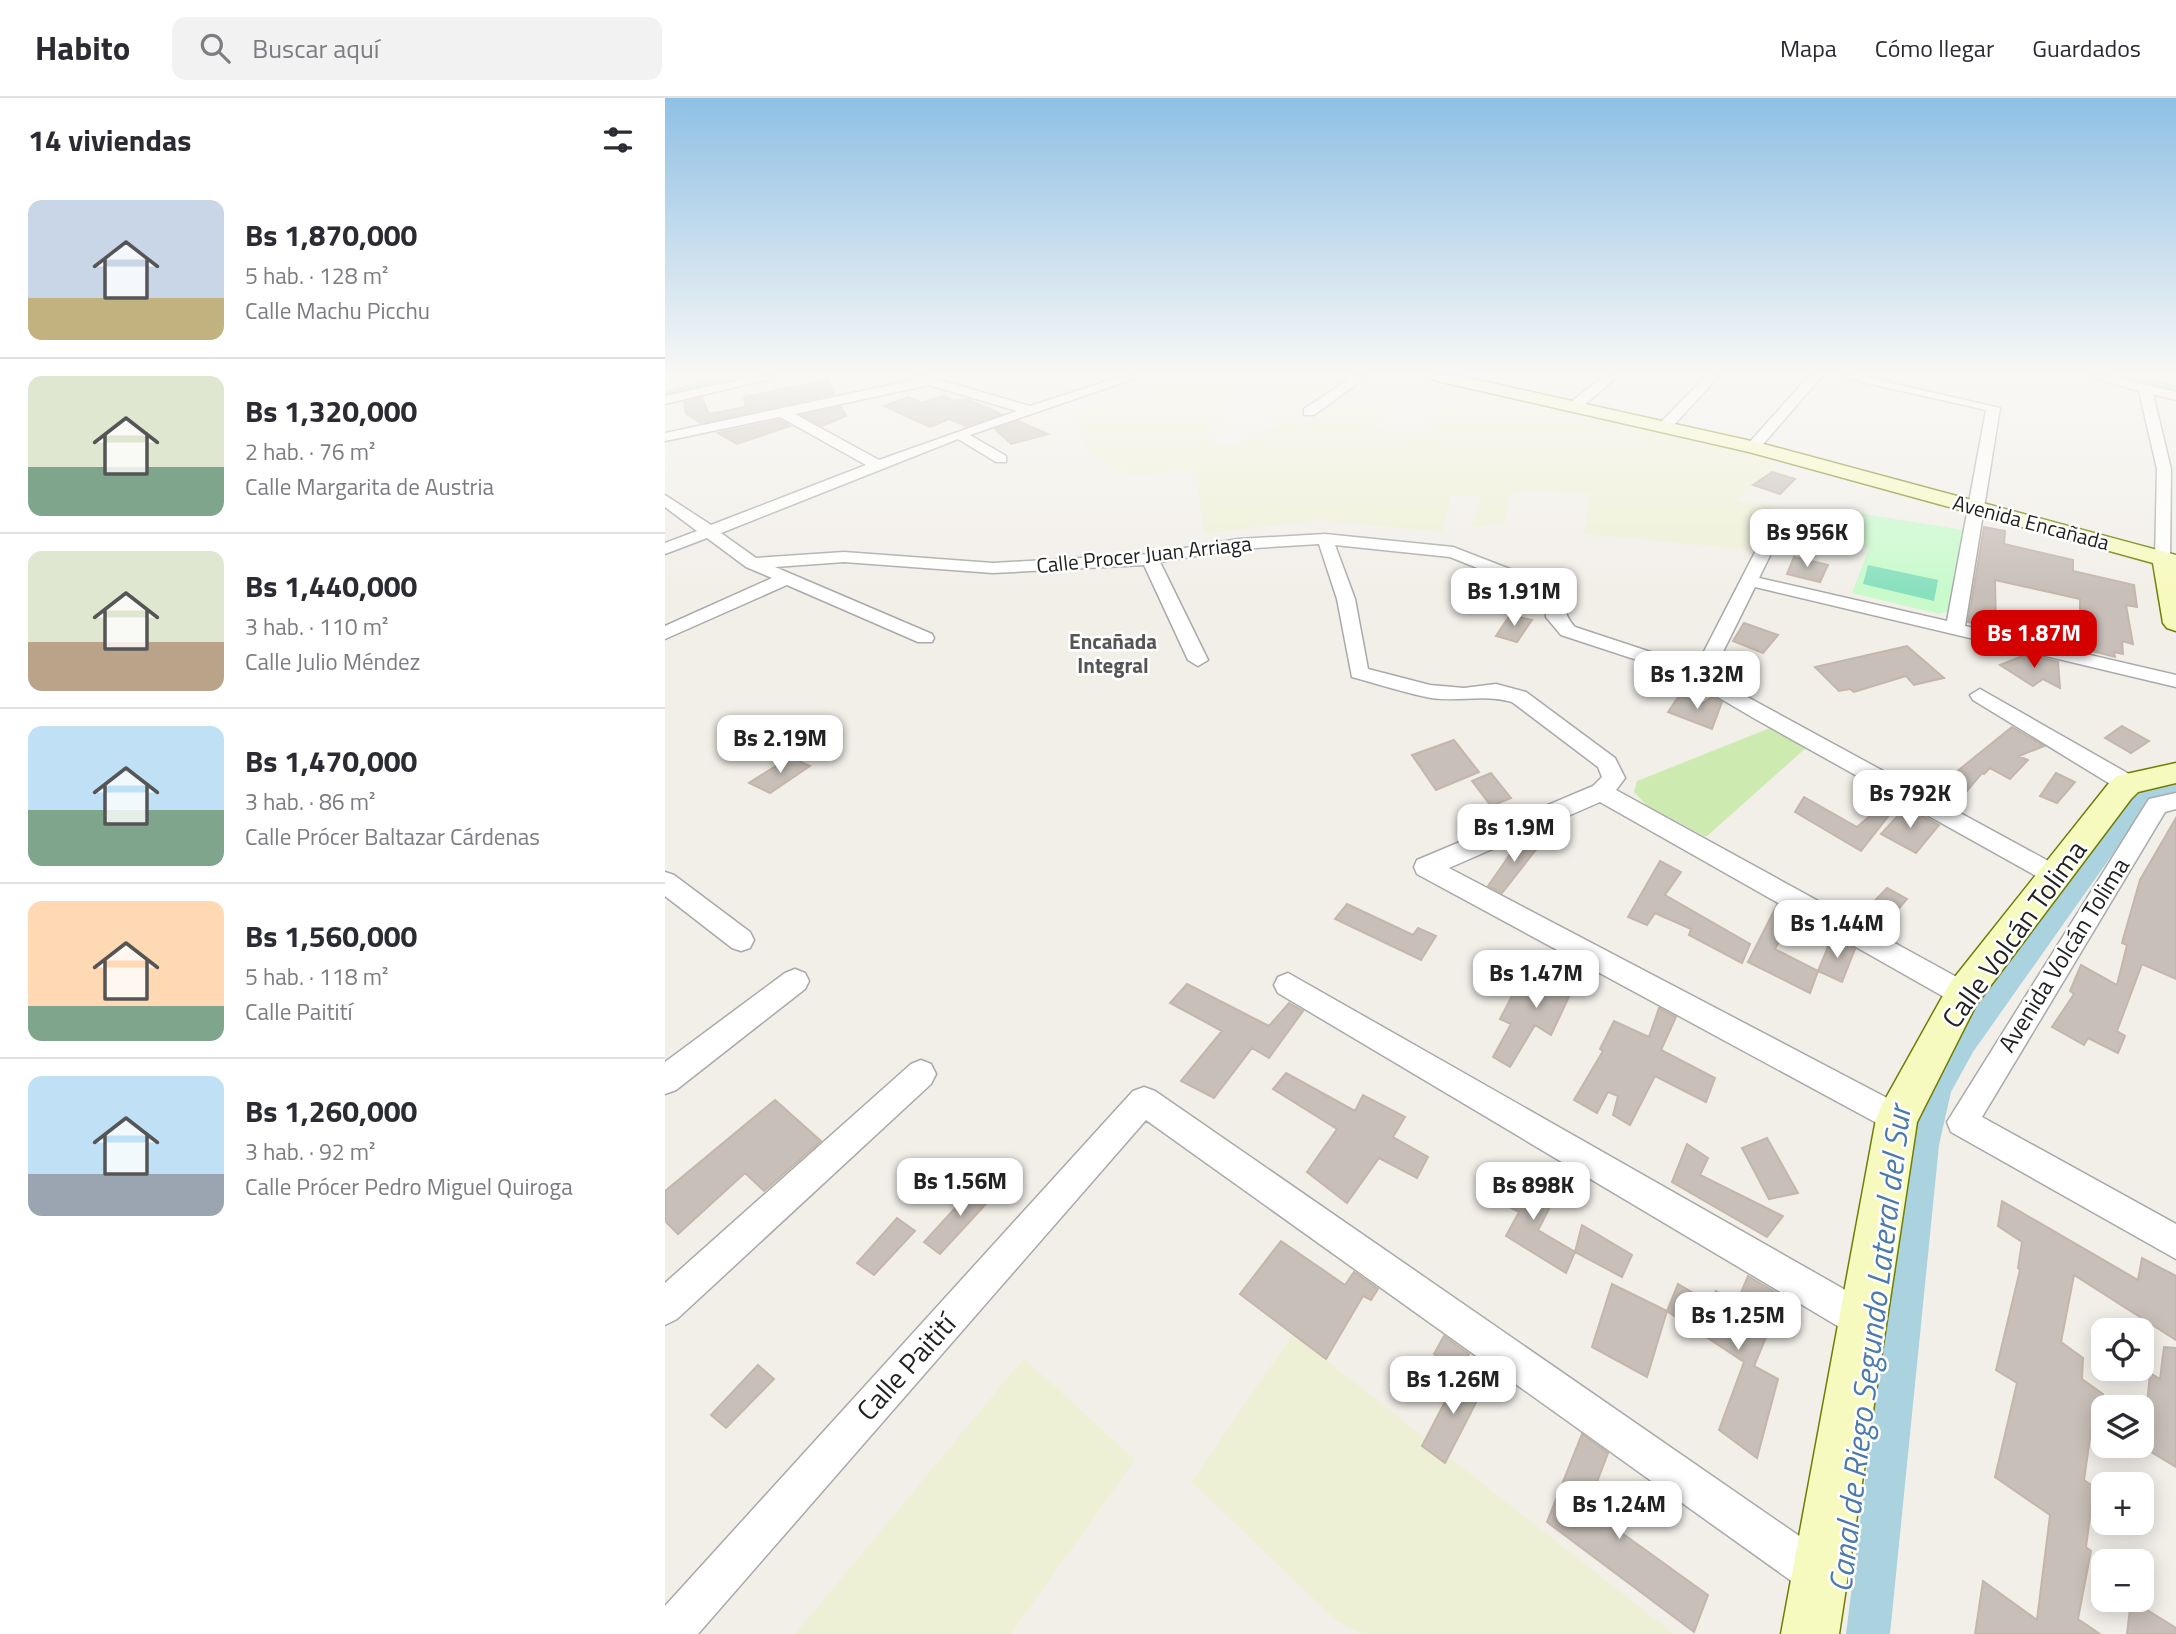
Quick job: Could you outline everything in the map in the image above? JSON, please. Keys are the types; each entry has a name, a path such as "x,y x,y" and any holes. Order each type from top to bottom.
{"main road":[{"name":"Avenida Encañada","path":"1755,448 2170,561"},
{"path":"2170,561 2176,623"},
{"path":"2128,784 2176,773"},
{"name":"Calle Volcán Tolima","path":"1810,1634 1897,1119 1963,994 2128,784"}],"street":[{"path":"846,448 877,465"},
{"path":"665,548 923,448"},
{"path":"982,448 1001,459"},
{"path":"1955,629 1987,448"},
{"path":"2159,448 2164,469 2170,561"},
{"path":"665,500 752,563 926,639"},
{"path":"1776,527 1702,675 1711,685 2054,876"},
{"path":"1325,540 1346,599 1359,673 1430,691 1464,694 1496,690 1519,697 1607,763 1614,778 1601,792 1426,867 1897,1119"},
{"name":"Calle Procer Juan Arriaga","path":"752,563 844,557 993,568 1047,568 1150,559 1238,544 1325,540 1453,552 1548,590 1554,597 1555,617 1568,631 1702,675"},
{"path":"1150,559 1198,660"},
{"path":"665,632 785,579"},
{"path":"1751,581 2176,681"},
{"path":"1980,695 2128,784"},
{"path":"1601,792 1963,994"},
{"name":"Avenida Volcán Tolima","path":"2176,801 2157,805 1962,1122 2176,1242"},
{"path":"665,882 741,940"},
{"path":"665,1080 795,981"},
{"path":"1288,985 1864,1321"},
{"path":"665,1307 921,1074"},
{"name":"Calle Paitití","path":"669,1634 1145,1101 1819,1575"}],"green space":[{"path":"1087,448 1725,448 1777,461 1736,501 1772,506 1752,550 1584,534 1590,494 1523,490 1508,497 1505,523 1472,527 1481,497 1452,494 1442,532 1319,520 1204,534 1195,470 1129,476 1096,457"},
{"path":"1801,509 1845,511 1964,530 1949,611 1939,614 1852,593 1869,548 1835,541 1838,533 1794,524"},
{"path":"1868,565 1938,580 1934,601 1863,584"},
{"path":"1770,728 1807,747 1706,837 1647,806 1634,792 1637,781"},
{"path":"1293,1334 1674,1634 1362,1634 1337,1621 1191,1482"},
{"path":"1024,1358 1135,1460 1011,1634 795,1634"}],"building":[{"path":"1772,472 1795,479 1780,494 1753,485"},
{"path":"1984,527 2005,531 2004,544 2073,560 2073,571 2134,585 2137,607 2126,605 2133,644 2122,641 2123,654 2114,652 2115,657 2080,648 2080,599 1995,580 1996,629 1968,622"},
{"path":"1794,557 1828,565 1820,582 1787,574"},
{"path":"1510,615 1532,620 1517,642 1496,636"},
{"path":"1744,623 1778,635 1763,653 1733,641"},
{"path":"1907,646 1944,678 1914,685 1906,676 1854,692 1850,689 1839,691 1815,667"},
{"path":"2027,654 2058,662 2060,688 2043,679 2033,686 2000,665"},
{"path":"1679,696 1703,703 1712,697 1722,702 1712,729 1668,712"},
{"path":"2122,726 2149,741 2131,753 2105,738"},
{"path":"2012,727 2044,746 2019,756 2028,760 2010,779 1990,768 1982,773 1966,792 1945,781"},
{"path":"1454,740 1479,772 1436,790 1412,755"},
{"path":"790,757 810,766 770,793 749,783"},
{"path":"1491,773 1511,798 1491,806 1472,781"},
{"path":"2056,773 2075,782 2057,803 2040,796"},
{"path":"1804,797 1857,827 1891,798 1897,805 1861,851 1795,812"},
{"path":"1906,807 1939,825 1916,853 1881,834"},
{"path":"2176,818 2176,979 2142,964 2117,1031 2125,1036 2118,1053 2088,1038 2084,1045 2052,1027 2074,994 2070,991 2081,965 2117,985 2127,945 2122,943 2140,880"},
{"path":"1527,837 1542,842 1502,893 1488,886 1520,840"},
{"path":"1660,861 1681,872 1665,895 1750,944 1742,963 1689,935 1691,929 1655,913 1647,925 1628,917"},
{"path":"1887,888 1907,899 1881,929 1866,919 1864,923 1857,919"},
{"path":"1347,904 1413,935 1418,928 1436,936 1421,960 1335,919"},
{"path":"1777,905 1793,914 1775,949 1818,971 1810,993 1748,962"},
{"path":"1832,937 1855,949 1842,982 1818,971"},
{"path":"1565,957 1583,967 1551,1035 1535,1025 1510,1067 1493,1057 1511,1024 1500,1019 1521,979 1549,991"},
{"path":"1187,984 1269,1026 1289,1003 1303,1011 1269,1058 1252,1048 1214,1098 1181,1081 1222,1031 1170,1003"},
{"path":"1659,1008 1676,1017 1661,1050 1715,1078 1706,1102 1655,1076 1630,1125 1613,1115 1618,1096 1608,1092 1597,1113 1574,1100 1603,1051 1600,1049 1614,1021 1649,1037"},
{"path":"1286,1073 1355,1111 1363,1095 1405,1117 1393,1137 1428,1157 1417,1178 1379,1158 1347,1203 1307,1172 1337,1129 1273,1089"},
{"path":"775,1100 821,1141 764,1191 745,1173 678,1234 665,1221 665,1191"},
{"path":"1767,1138 1798,1193 1769,1199 1742,1148"},
{"path":"1687,1144 1708,1158 1700,1175 1783,1216 1767,1237 1672,1182"},
{"path":"1517,1167 1537,1179 1528,1193 1550,1207 1538,1230 1575,1252 1566,1273 1506,1236 1519,1212 1498,1201"},
{"path":"978,1183 996,1193 940,1254 924,1242"},
{"path":"2002,1201 2138,1280 2142,1258 2176,1276 2176,1340 2154,1326 2154,1318 2141,1318 2074,1275 2061,1342 2083,1358 2082,1379 2103,1394 2091,1395 2091,1431 2084,1480 2091,1485 2086,1547 2091,1551 2078,1619 2100,1634 1975,1634 1983,1581 2037,1620 2050,1515 1995,1477 2017,1383 1996,1370 2020,1270 2018,1268 2022,1242 1998,1226"},
{"path":"897,1218 915,1231 874,1275 857,1263"},
{"path":"1582,1225 1632,1255 1622,1277 1575,1252"},
{"path":"1281,1241 1345,1285 1354,1272 1378,1289 1371,1300 1363,1296 1326,1359 1240,1294"},
{"path":"1748,1276 1783,1297 1754,1366 1778,1379 1757,1458 1719,1430 1744,1362 1667,1311 1678,1284 1712,1304 1716,1291 1736,1305"},
{"path":"1612,1284 1667,1311 1647,1377 1592,1347"},
{"path":"1444,1336 1469,1354 1461,1371 1434,1354"},
{"path":"2164,1347 2176,1348 2176,1467 2154,1454 2154,1395 2148,1395 2149,1381 2154,1381 2154,1375 2160,1379"},
{"path":"758,1365 774,1379 726,1428 711,1415"},
{"path":"1461,1371 1485,1385 1445,1463 1422,1446"},
{"path":"1582,1434 1608,1453 1587,1508 1708,1595 1694,1632 1547,1522"},
{"path":"2130,1612 2150,1612 2176,1628 2176,1634 2127,1634"}],"waterway":[{"name":"Canal de Riego Segundo Lateral del Sur","path":"1868,1634 1923,1145 1937,1088 1963,1043 2140,798 2148,790 2176,785"}],"district":[{"name":"Encañada Integral","path":"1113,654"}]}
